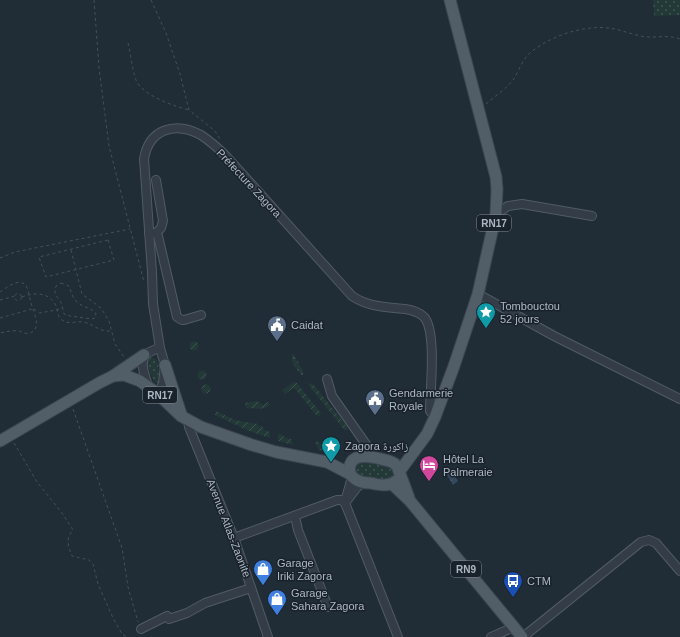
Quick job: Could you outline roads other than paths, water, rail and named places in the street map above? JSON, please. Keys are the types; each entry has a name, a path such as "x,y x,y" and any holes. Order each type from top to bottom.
{"main road":[{"name":"RN17","path":"327,462 358,481 382,485 392,484 396,481 397,469 422,440 435,417 452,373 478,294 496,214 496,177 450,0"},
{"path":"0,441 113,376 144,355"},
{"path":"165,365 185,418"},
{"name":"RN17","path":"113,376 124,375 140,381 158,394 185,418 211,431 252,445 276,452 327,462 370,457 397,469"},
{"path":"351,476 350,467 351,463 355,459"},
{"name":"RN9","path":"397,469 410,501"},
{"name":"RN9","path":"392,484 410,501 522,637"}],"street":[{"name":"Préfecture Zagora","path":"165,365 160,348 152,304 153,233 144,159 147,147 158,133 184,129 200,135 227,157 352,296 367,304 407,309 424,317 430,330 432,357 430,411 435,417"},
{"path":"156,180 163,221 161,228 153,233 177,317 184,320 201,315"},
{"path":"496,214 508,206 522,204 592,216"},
{"path":"478,294 554,336 680,398"},
{"path":"148,386 142,365 144,355 160,348"},
{"path":"158,394 163,383 165,365"},
{"path":"327,379 332,396 370,450 370,457"},
{"name":"Avenue Atlas-Zaonite","path":"185,418 234,538 268,637"},
{"path":"351,476 345,503 398,637"},
{"path":"345,503 358,486 364,482"},
{"path":"234,538 337,500 345,503"},
{"path":"295,516 298,530 328,607"},
{"path":"522,637 644,540 653,540 680,571"},
{"path":"141,629 167,616 169,619 205,603 251,588"},
{"path":"491,637 514,628"}],"water":[{"path":"450,468 458,481 453,485 447,475 449,473 447,470"}],"place":[{"name":"Tombouctou 52 jours","path":"486,329"},
{"name":"Caidat","path":"277,342"},
{"name":"Gendarmerie Royale","path":"375,416"},
{"name":"Zagora زاكورة","path":"331,463"},
{"name":"Hôtel La Palmeraie","path":"429,482"},
{"name":"Garage Iriki Zagora","path":"263,586"},
{"name":"CTM","path":"513,598"},
{"name":"Garage Sahara Zagora","path":"277,616"}]}
